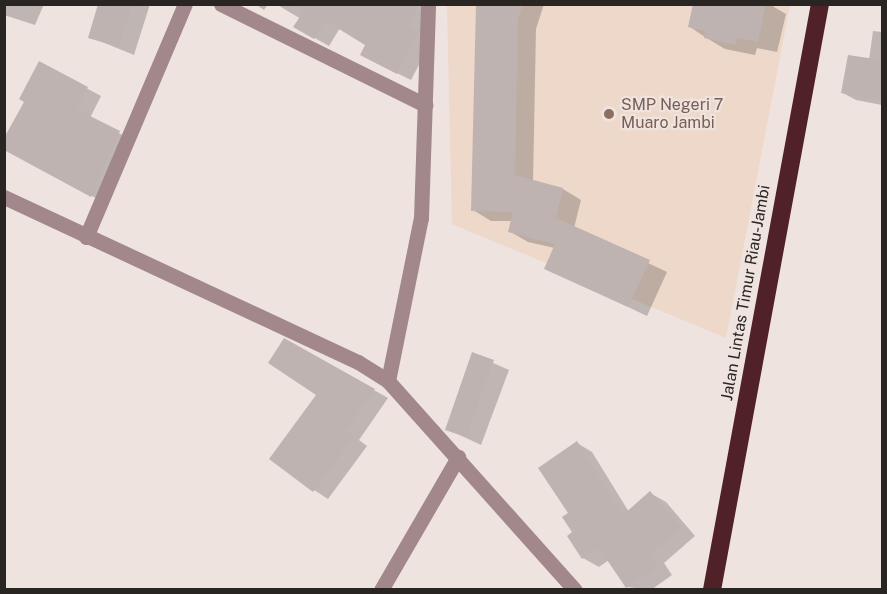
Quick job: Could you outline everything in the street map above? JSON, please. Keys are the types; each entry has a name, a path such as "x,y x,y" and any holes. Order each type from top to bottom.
{"highway":[{"name":"Jalan Lintas Timur Riau-Jambi","path":"712,590 820,4"}],"street":[{"path":"86,237 185,4"},
{"path":"221,4 425,105"},
{"path":"388,381 421,218 428,4"},
{"path":"4,197 358,362 388,381 575,590"},
{"path":"381,590 458,457"}],"shaded area":[{"name":"SMP Negeri 7 Muaro Jambi","path":"447,5 790,5 726,338 452,224"}],"building":[{"path":"98,4 132,4 119,47 88,38"},
{"path":"298,4 418,4 409,26 417,33 397,74 360,55 365,45 326,21 314,39 293,27 305,9"},
{"path":"476,4 523,4 518,18 515,175 563,188 556,218 650,260 628,307 544,269 555,244 508,232 513,212 471,211"},
{"path":"693,4 766,4 758,42 737,38 736,45 704,38 705,31 688,27"},
{"path":"848,55 882,60 882,101 841,93"},
{"path":"39,61 88,87 76,109 120,131 91,197 4,150 4,138 24,102 19,99"},
{"path":"284,338 375,389 345,431 354,437 313,492 269,459 316,395 268,363"},
{"path":"472,352 494,360 466,437 445,430"},
{"path":"577,441 623,515 650,491 681,527 649,554 658,567 626,588 599,548 582,559 567,536 572,532 562,517 568,513 538,468"}],"place":[{"name":"SMP Negeri 7 Muaro Jambi","path":"609,114"}]}
